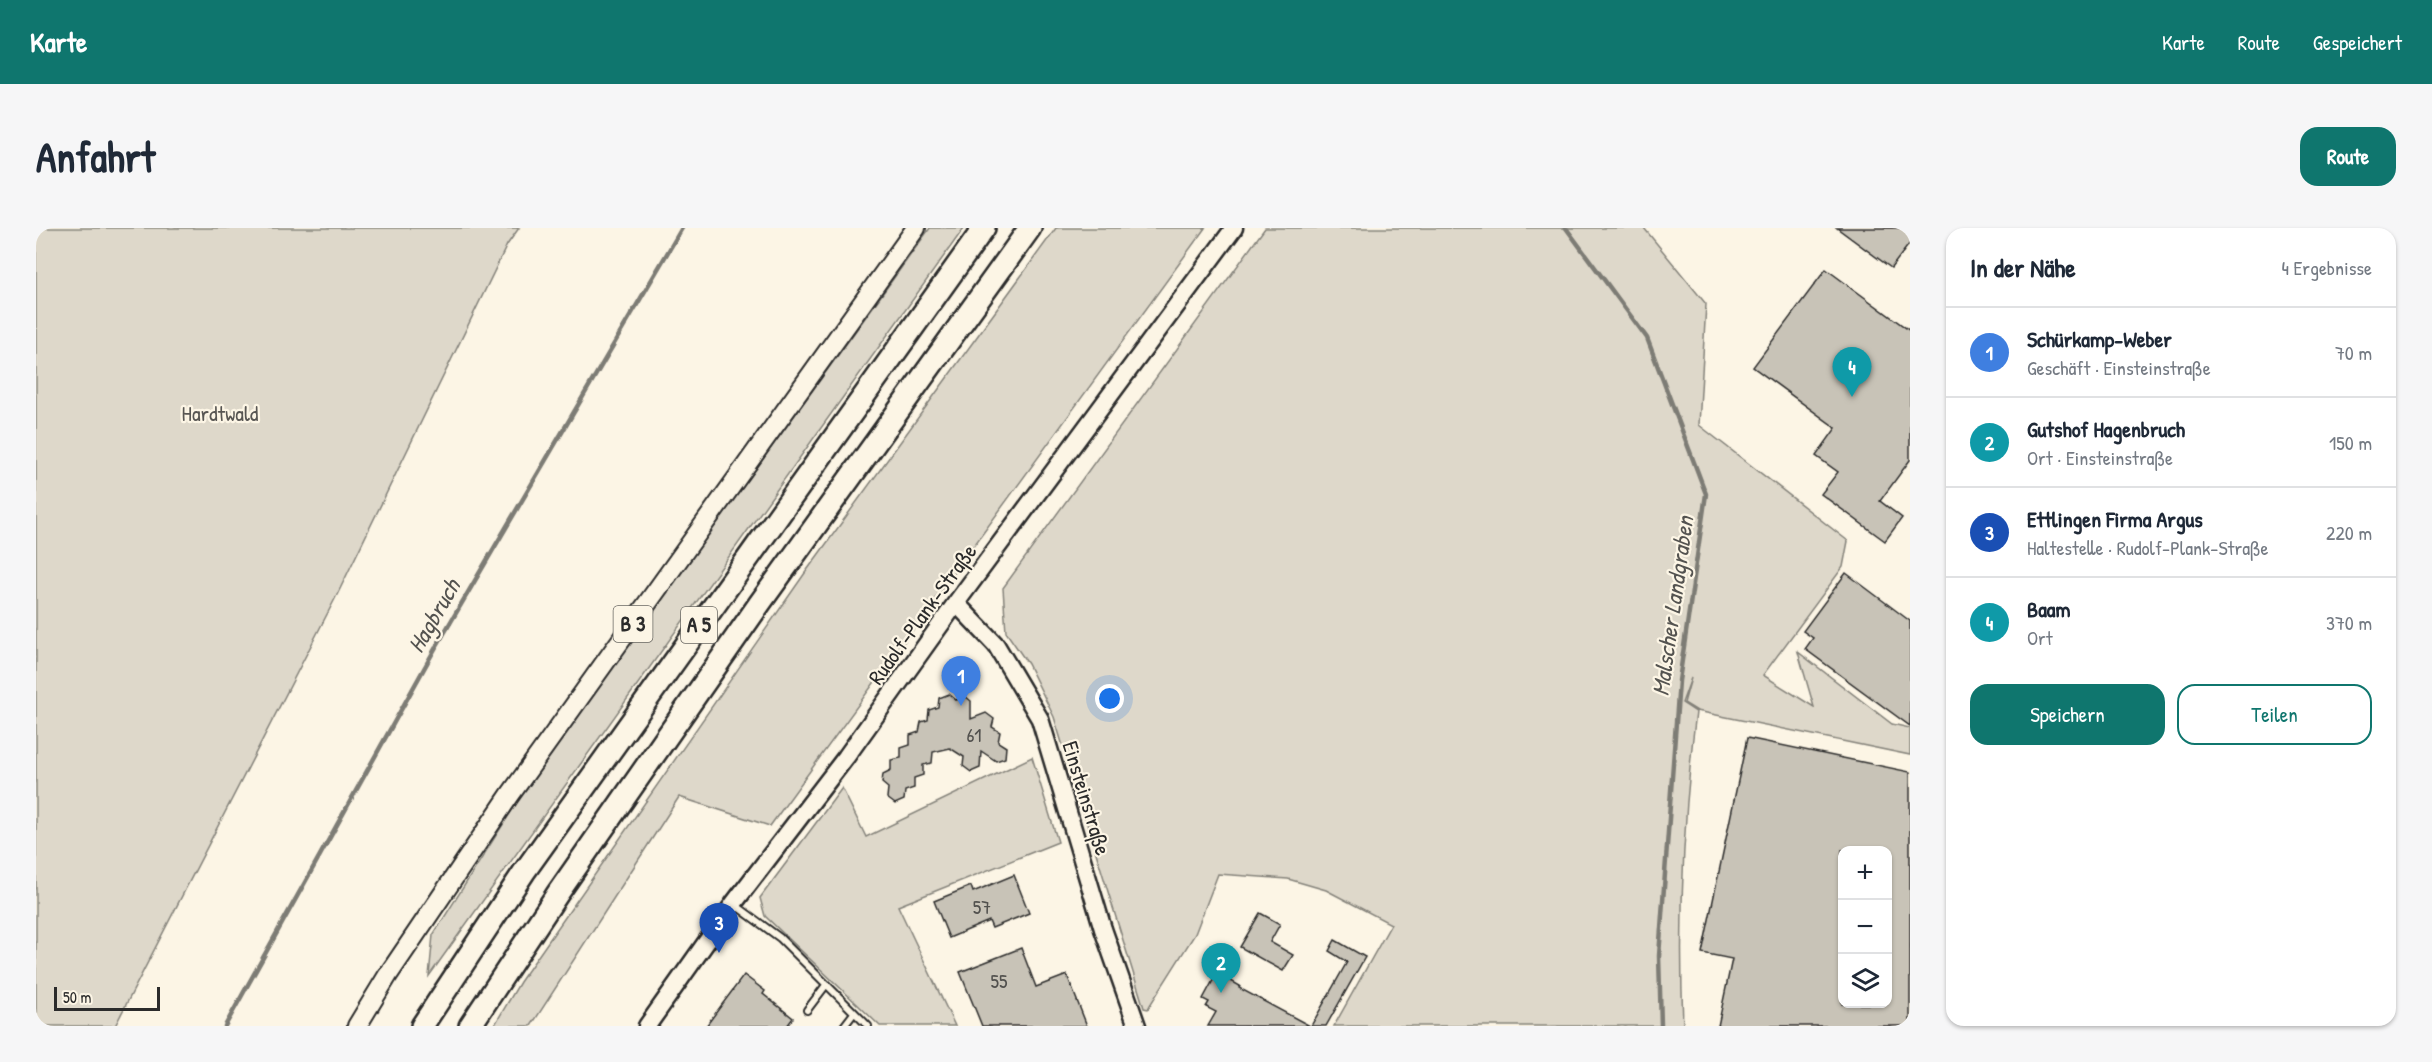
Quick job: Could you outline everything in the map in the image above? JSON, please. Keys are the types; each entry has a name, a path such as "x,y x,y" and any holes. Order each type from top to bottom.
{"highway":[{"name":"A 5","path":"422,1026 524,872 984,228"},
{"name":"A 5","path":"470,1026 558,893 753,613 1030,228"}],"main road":[{"name":"B 3","path":"357,1026 510,795 916,228"},
{"name":"Rudolf-Plank-Straße","path":"647,1026 734,903 846,758 956,603 1234,228"},
{"name":"Einsteinstraße","path":"956,603 996,645 1040,719 1095,903 1137,1026"}],"lane":[{"path":"734,903 780,938 868,1026"},
{"path":"807,1010 826,985"},
{"path":"844,1026 854,1013"}],"green space":[{"name":"Hardtwald","path":"36,228 519,228 507,245 338,593 115,1026 36,1026"},
{"path":"930,228 964,228 429,976 433,935 533,777"},
{"path":"1056,228 1205,228 770,826 679,797 531,1026 494,1026 520,982 805,573"},
{"path":"1265,228 1644,228 1706,304 1699,425 1848,541 1843,567 1763,675 1814,707 1798,652 1892,724 1910,728 1910,755 1697,711 1684,703 1691,678 1682,703 1696,712 1683,869 1683,1026 1334,1026 1391,924 1326,890 1288,879 1218,874 1195,934 1148,1009 1144,1008 1054,717 1028,664 1006,632 1003,588"},
{"path":"1032,757 1058,842 898,906 955,1026 880,1026 765,916 760,898 842,788 866,837"}],"building":[{"path":"1837,228 1910,228 1910,243 1891,268"},
{"path":"1826,269 1910,331 1910,460 1880,501 1902,518 1885,541 1821,494 1838,472 1816,456 1836,428 1753,367"},
{"path":"1846,573 1910,621 1910,726 1805,649 1813,638 1803,631"},
{"path":"949,694 956,700 965,696 971,701 971,719 986,713 994,719 992,727 1000,732 998,742 1006,747 1005,758 996,761 981,751 980,768 971,772 963,766 964,757 950,748 933,752 932,763 923,765 923,775 914,778 914,788 905,791 904,800 895,804 887,798 888,788 882,783 883,774 891,770 891,760 901,758 901,748 910,745 910,735 919,732 921,722 928,720 929,710 938,707 939,698"},
{"path":"1747,738 1910,772 1910,1026 1718,1026 1732,959 1702,953"},
{"path":"1014,875 1029,913 992,928 989,921 949,938 934,901 971,886 973,892"},
{"path":"1260,913 1280,924 1270,942 1293,955 1283,971 1240,947"},
{"path":"1335,940 1365,957 1326,1026 1311,1026 1347,962 1329,951"},
{"path":"1021,948 1036,987 1067,975 1087,1026 982,1026 960,972"},
{"path":"1217,973 1240,986 1239,988 1310,1026 1208,1026 1216,1012 1206,1007 1209,1002 1203,999"},
{"path":"744,975 765,991 763,994 793,1018 787,1026 706,1026"}],"waterway":[{"name":"Hagbruch","path":"225,1026 436,647 682,228"},
{"name":"Malscher Landgraben","path":"1566,228 1647,338 1706,494 1679,681 1659,956 1661,1026"}],"place":[{"name":"Baam","path":"1852,397"},
{"name":"Schürkamp-Weber","path":"961,706"},
{"name":"Ettlingen Firma Argus","path":"719,953"},
{"name":"Gutshof Hagenbruch","path":"1221,993"}]}
